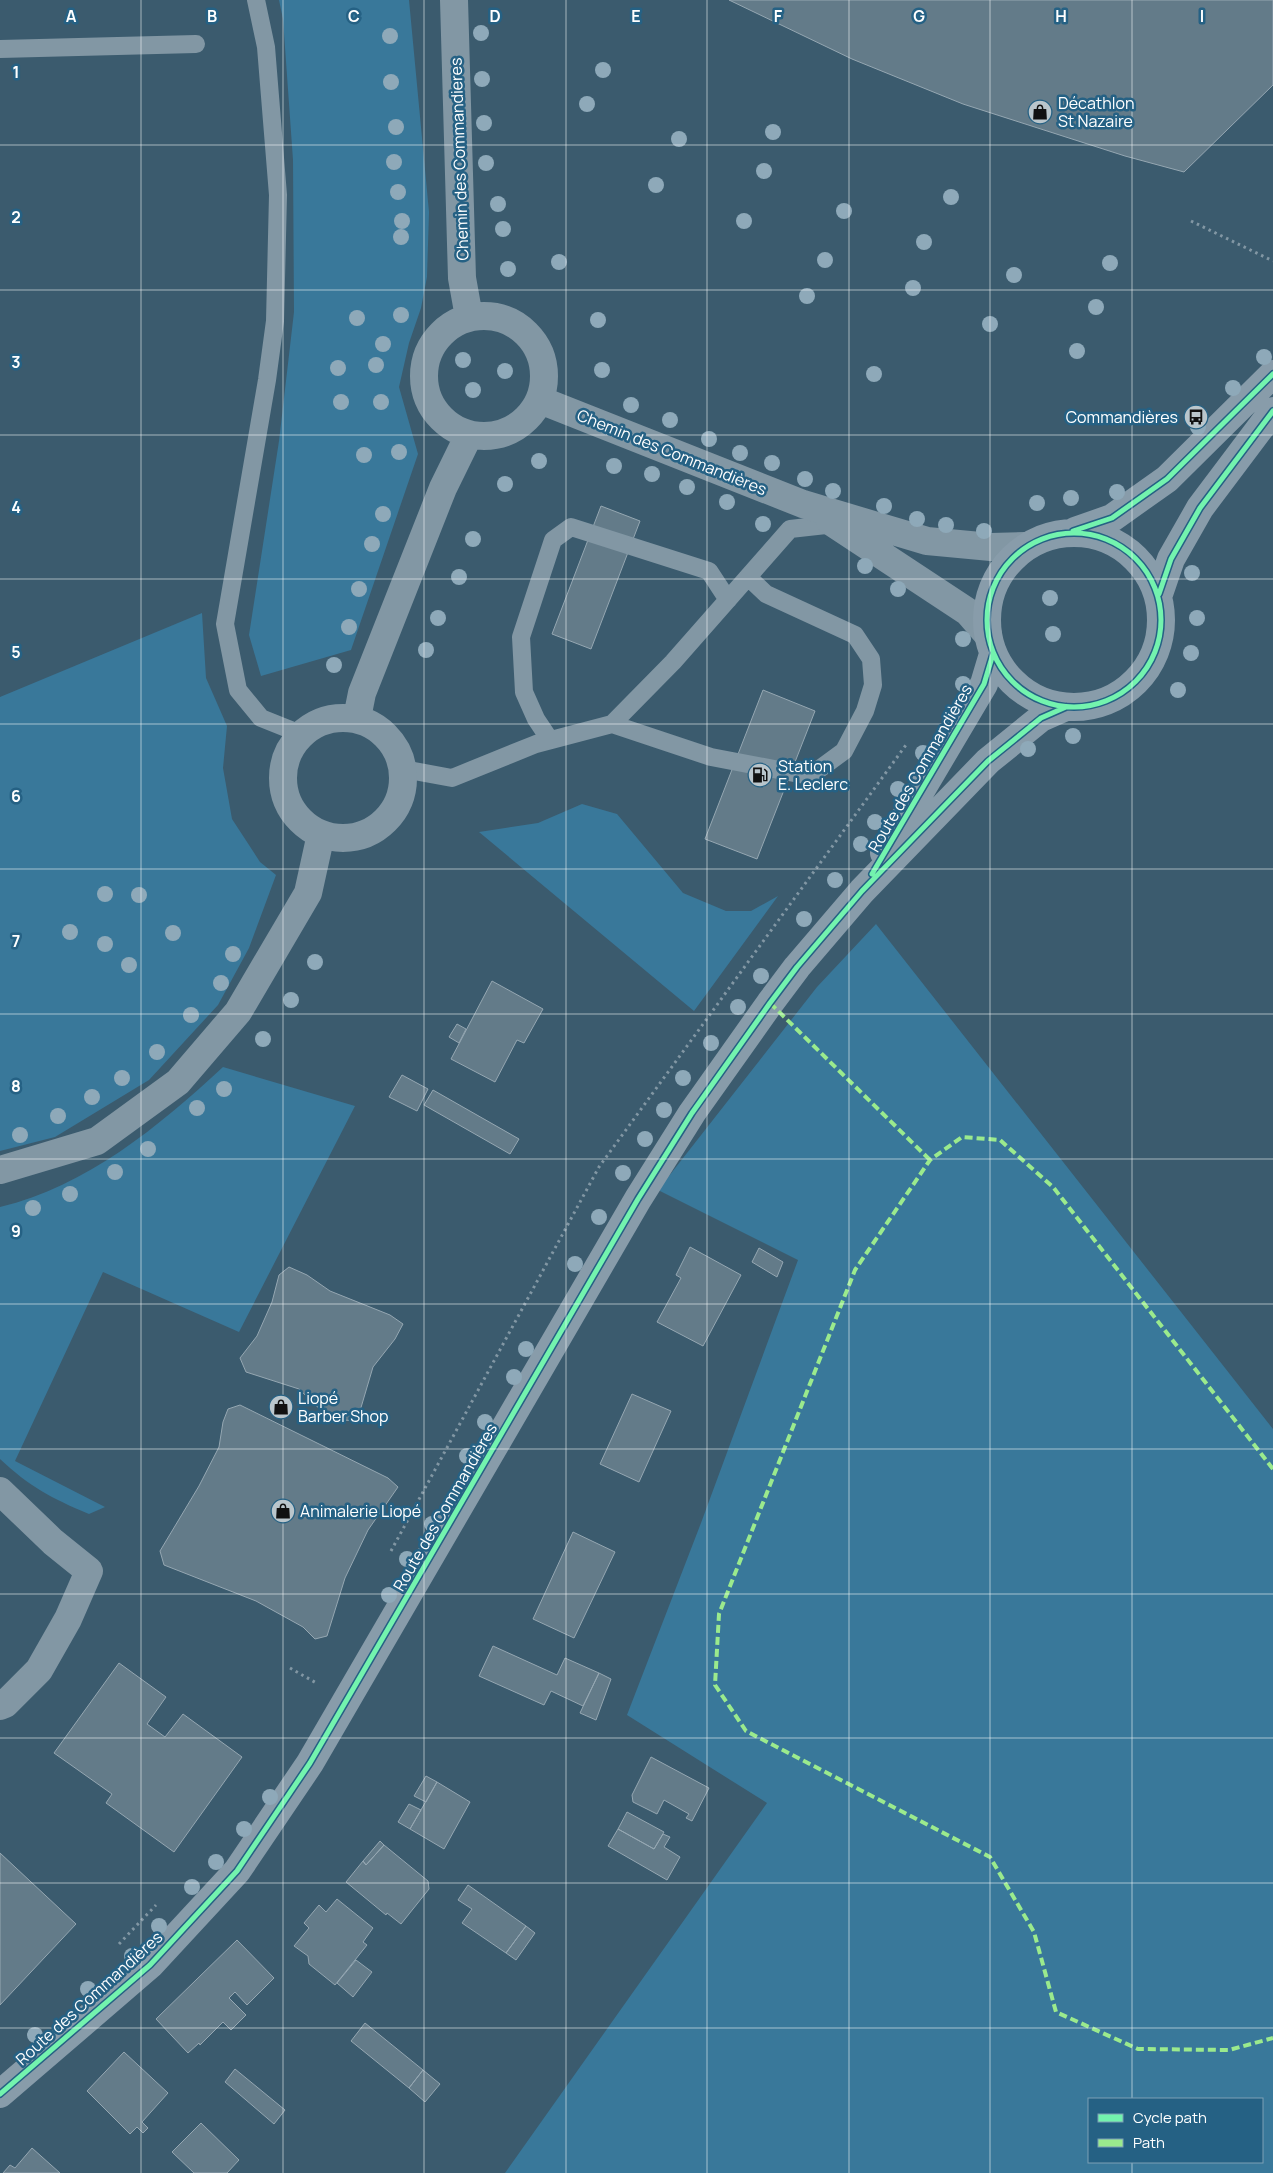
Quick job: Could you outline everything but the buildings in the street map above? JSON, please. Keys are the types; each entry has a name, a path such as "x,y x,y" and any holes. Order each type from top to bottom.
{"main road":[{"name":"Route des Commandières","path":"862,891 984,684 990,644 988,601 1002,570 1025,546 1048,535 1072,531 1112,518 1167,479 1273,374"},
{"name":"Route des Commandières","path":"0,2094 150,1965 237,1871 310,1763 638,1199 687,1121 797,967 862,891 988,761 1041,718 1066,708 1100,704 1126,694 1152,661 1162,629 1159,594 1171,559 1200,508 1273,410"},
{"name":"Route des Commandières","path":"1072,531 1110,538 1140,561 1159,594"},
{"name":"Route des Commandières","path":"990,644 1010,680 1036,699 1066,708"}],"street":[{"name":"Chemin des Commandieres","path":"454,0 462,270 469,317"},
{"path":"490,316 517,325 532,339 543,358 545,379 540,400 528,418 511,431 491,437 469,435 443,421 430,404 424,384 426,360 435,341 450,326 469,317 490,316"},
{"name":"Chemin des Commandières","path":"540,400 803,504 926,541 991,547 1025,546"},
{"path":"357,718 362,693 453,464 469,435"},
{"name":"Chemin des Commandières","path":"803,504 968,612 990,644"},
{"path":"337,718 357,718 373,725 387,736 397,752 402,768 402,786 397,804 387,818 373,830 356,836 339,838 321,834 304,824 291,808 284,790 283,770 289,751 301,734 317,723 337,718"},
{"path":"0,1170 97,1141 178,1082 238,1012 308,892 321,834"},
{"path":"0,1491 54,1542 89,1571 68,1619 38,1670 5,1704 0,1706"}],"lane":[{"path":"256,0 266,47 278,196 275,320 267,380 225,624 238,690 261,718 301,734"},
{"path":"0,49 196,44"},
{"path":"402,768 452,778 536,744 612,724 674,662 790,530 835,524"},
{"path":"550,740 536,719 524,692 521,636 553,540 571,527 709,571 728,600"},
{"path":"612,724 711,757 810,776 844,751 865,711 873,685 871,659 855,635 766,594 748,577"}],"path":[{"path":"1191,221 1273,261"},
{"path":"290,1668 325,1688"}],"shaded area":[{"path":"279,0 409,0 429,212 427,277 421,308 409,343 399,387 418,454 351,650 261,676 249,635 279,441 294,312 293,160 283,19"},
{"path":"202,613 206,678 227,726 223,768 232,819 260,862 276,875 249,948 218,1005 149,1080 55,1137 0,1151 0,697"},
{"path":"582,804 617,814 683,893 726,911 751,911 778,896 694,1011 479,832 538,823"},
{"path":"876,924 1273,1429 1273,2173 505,2173 767,1803 627,1715 701,1523 798,1260 658,1190 817,987"},
{"path":"223,1067 355,1106 239,1332 103,1272 15,1461 105,1507 89,1514 63,1503 42,1491 21,1477 0,1459 0,1207 62,1185 120,1152 173,1111"}],"marked path":[{"path":"770,1003 930,1160"},
{"path":"1273,1469 1053,1187 1000,1140 962,1137 930,1160 855,1270 719,1614 715,1685 746,1731 990,1857 1034,1932 1056,2012 1138,2049 1229,2050 1273,2038"}],"cycle path":[{"path":"1073,531 1112,518 1167,479 1273,374"},
{"path":"1159,594 1171,559 1200,508 1273,411"},
{"path":"1083,533 1107,539 1122,547 1136,558 1147,572 1155,587 1160,603 1161,620 1160,637 1155,653 1147,668 1136,682 1122,693 1107,701 1091,706 1065,707 1041,701 1026,693 1012,682 1001,668 993,653 988,637 987,611 993,587 1001,572 1012,558 1026,547 1041,539 1057,534 1083,533"},
{"path":"872,874 984,684 993,654"},
{"path":"0,2094 150,1965 237,1871 310,1763 638,1199 692,1113 797,967 862,891 988,761 1041,718 1066,707"}],"place":[{"name":"Décathlon St Nazaire","path":"1040,112"},
{"name":"Commandières","path":"1196,417"},
{"name":"Station E. Leclerc","path":"760,775"},
{"name":"Liopé Barber Shop","path":"281,1407"},
{"name":"Animalerie Liopé","path":"283,1511"}]}
